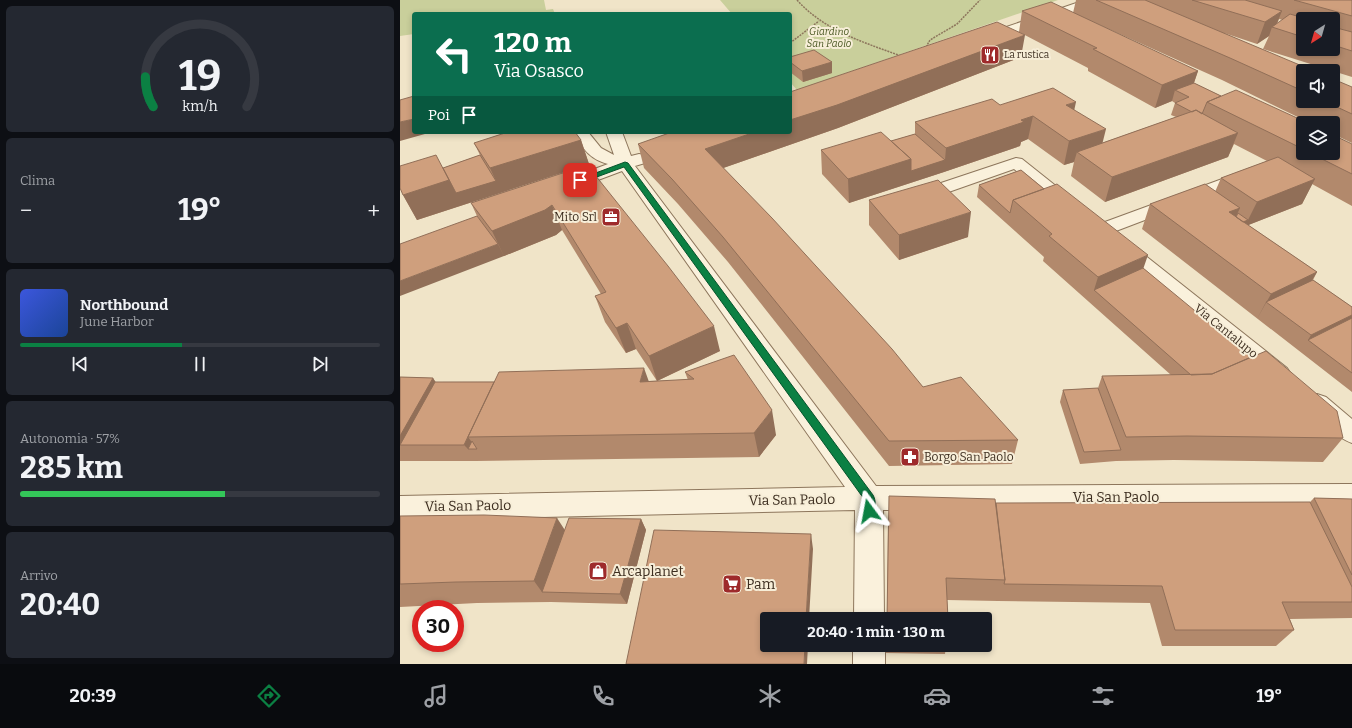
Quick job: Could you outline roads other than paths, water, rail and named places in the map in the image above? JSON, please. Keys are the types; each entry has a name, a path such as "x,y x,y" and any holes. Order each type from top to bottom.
{"street":[{"path":"970,44 1097,0"},
{"path":"1053,16 1069,24"},
{"path":"582,134 595,152 605,158 625,164"},
{"path":"615,134 625,164 869,498 869,612"},
{"path":"550,191 653,154"},
{"name":"Via Cantalupo","path":"898,203 1016,163 1352,433"},
{"path":"1090,222 1244,176"},
{"name":"Via San Paolo","path":"400,508 869,498 1352,496"},
{"path":"869,652 869,664"}],"place":[{"name":"La rustica","path":"990,55"},
{"name":"Mito Srl","path":"611,217"},
{"name":"Borgo San Paolo","path":"910,457"},
{"name":"Arcaplanet","path":"598,571"},
{"name":"Pam","path":"732,584"}],"park label":[{"name":"Giardino San Paolo","path":"829,38"}]}
